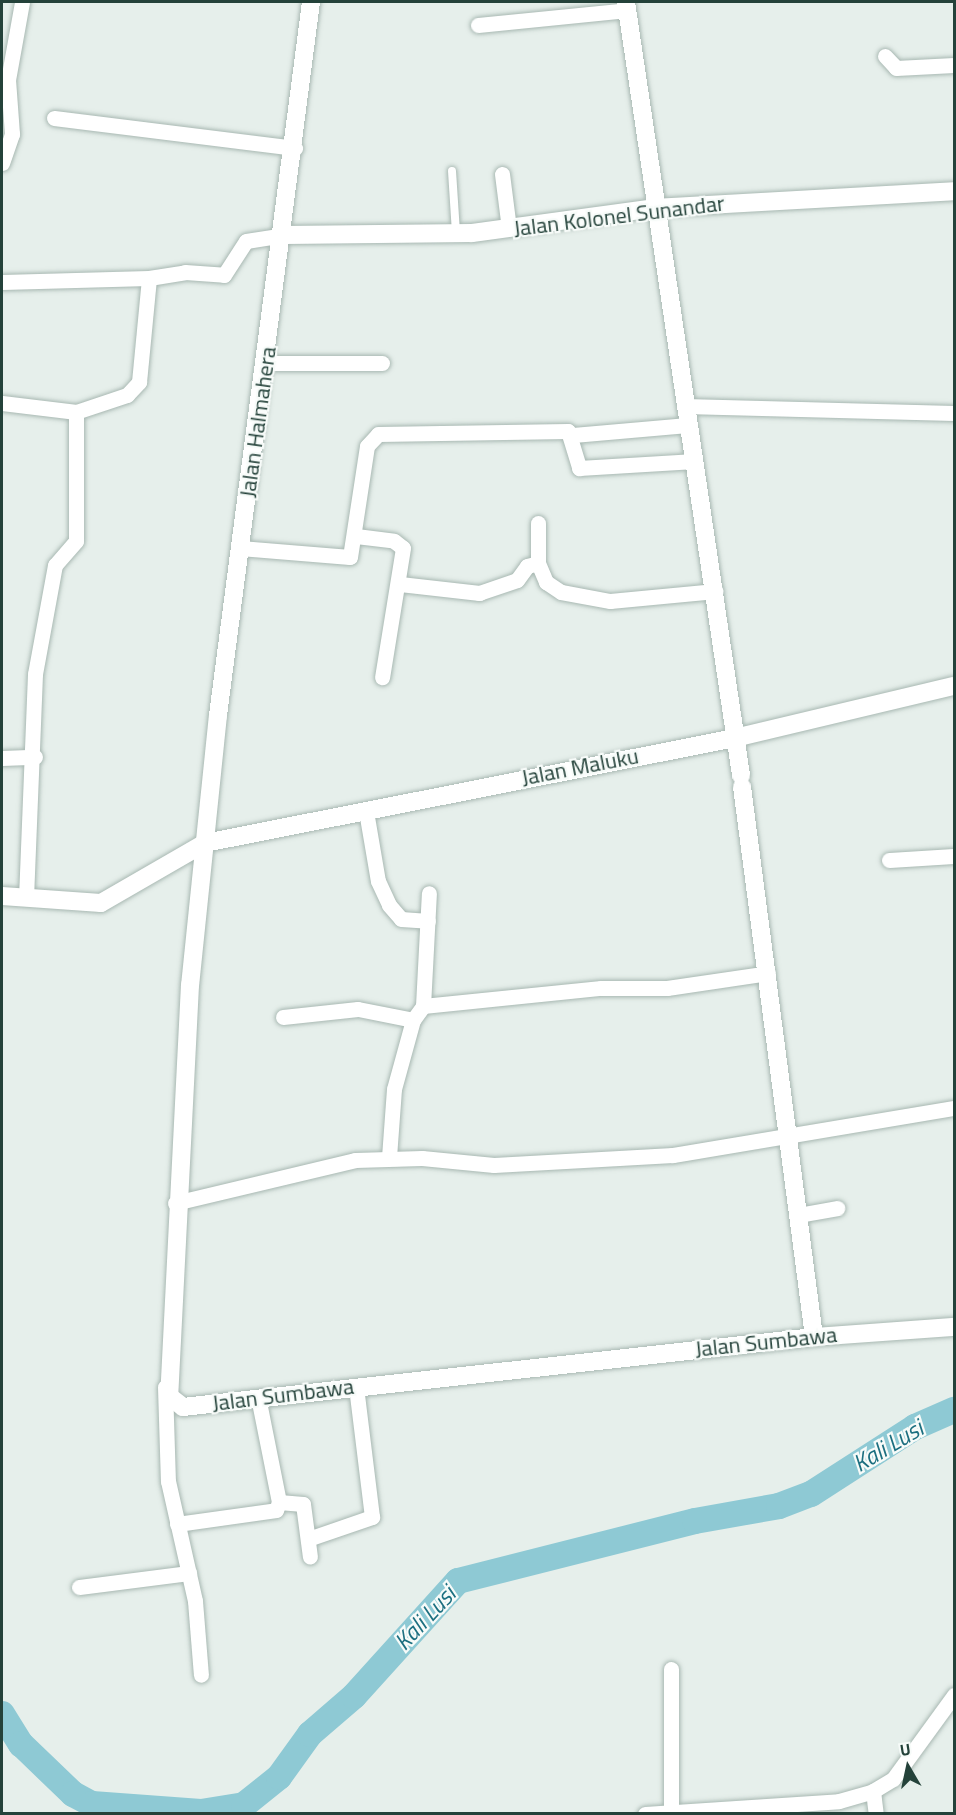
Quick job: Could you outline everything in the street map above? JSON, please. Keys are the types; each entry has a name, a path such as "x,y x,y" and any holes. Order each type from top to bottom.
{"main road":[{"name":"Jalan Halmahera","path":"205,843 240,548 284,236 311,2"},
{"path":"627,6 684,406 716,591 768,973 814,1337"},
{"name":"Jalan Kolonel Sunandar","path":"284,236 456,233 509,229 654,208 954,191"},
{"name":"Jalan Maluku","path":"2,896 26,895 101,903 205,843 735,738 954,686"},
{"path":"165,1387 175,1203 205,843"},
{"name":"Jalan Sumbawa","path":"165,1387 172,1401 183,1407 814,1337 954,1327"}],"street":[{"path":"2,163 12,134 5,79 22,2"},
{"path":"478,25 627,6"},
{"path":"885,56 896,68 954,65"},
{"path":"54,118 295,148"},
{"path":"502,174 509,229"},
{"path":"2,282 149,278 177,272 224,275 246,241 284,236"},
{"path":"2,403 76,412 127,395 139,382 149,278"},
{"path":"266,363 382,363"},
{"path":"684,406 954,413"},
{"path":"26,895 27,779 35,757 35,674 55,565 76,541 76,412"},
{"path":"240,548 346,559 355,551 367,446 373,436 491,430 573,435 688,425"},
{"path":"573,435 579,468 695,461"},
{"path":"538,523 538,563 550,586 591,599 716,591"},
{"path":"356,536 399,542 399,584 382,677"},
{"path":"399,584 488,591 516,580 527,566 538,563"},
{"path":"2,758 35,757"},
{"path":"366,811 378,881 389,905 401,919 428,921"},
{"path":"889,860 954,856"},
{"path":"389,1157 394,1089 412,1020 423,1006 429,893"},
{"path":"423,1006 601,988 667,988 768,973"},
{"path":"283,1017 358,1009 412,1020"},
{"path":"175,1203 355,1160 389,1157 494,1165 572,1162 789,1139 954,1108"},
{"path":"798,1215 837,1208"},
{"path":"308,1539 372,1517 356,1386"},
{"path":"165,1387 168,1481 189,1574 201,1675"},
{"path":"258,1397 279,1502"},
{"path":"177,1524 267,1514 279,1502 303,1504 310,1557"},
{"path":"79,1587 189,1574"},
{"path":"671,1669 671,1812"},
{"path":"645,1814 802,1809 873,1791 893,1779 954,1695"},
{"path":"873,1791 876,1814"}],"lane":[{"path":"452,171 456,233"}],"waterway":[{"name":"Kali Lusi","path":"2,1714 21,1744 73,1794 92,1804 201,1812 244,1805 279,1777 310,1734 354,1696 458,1581 695,1521 779,1506 811,1494 915,1427 954,1410"}]}
